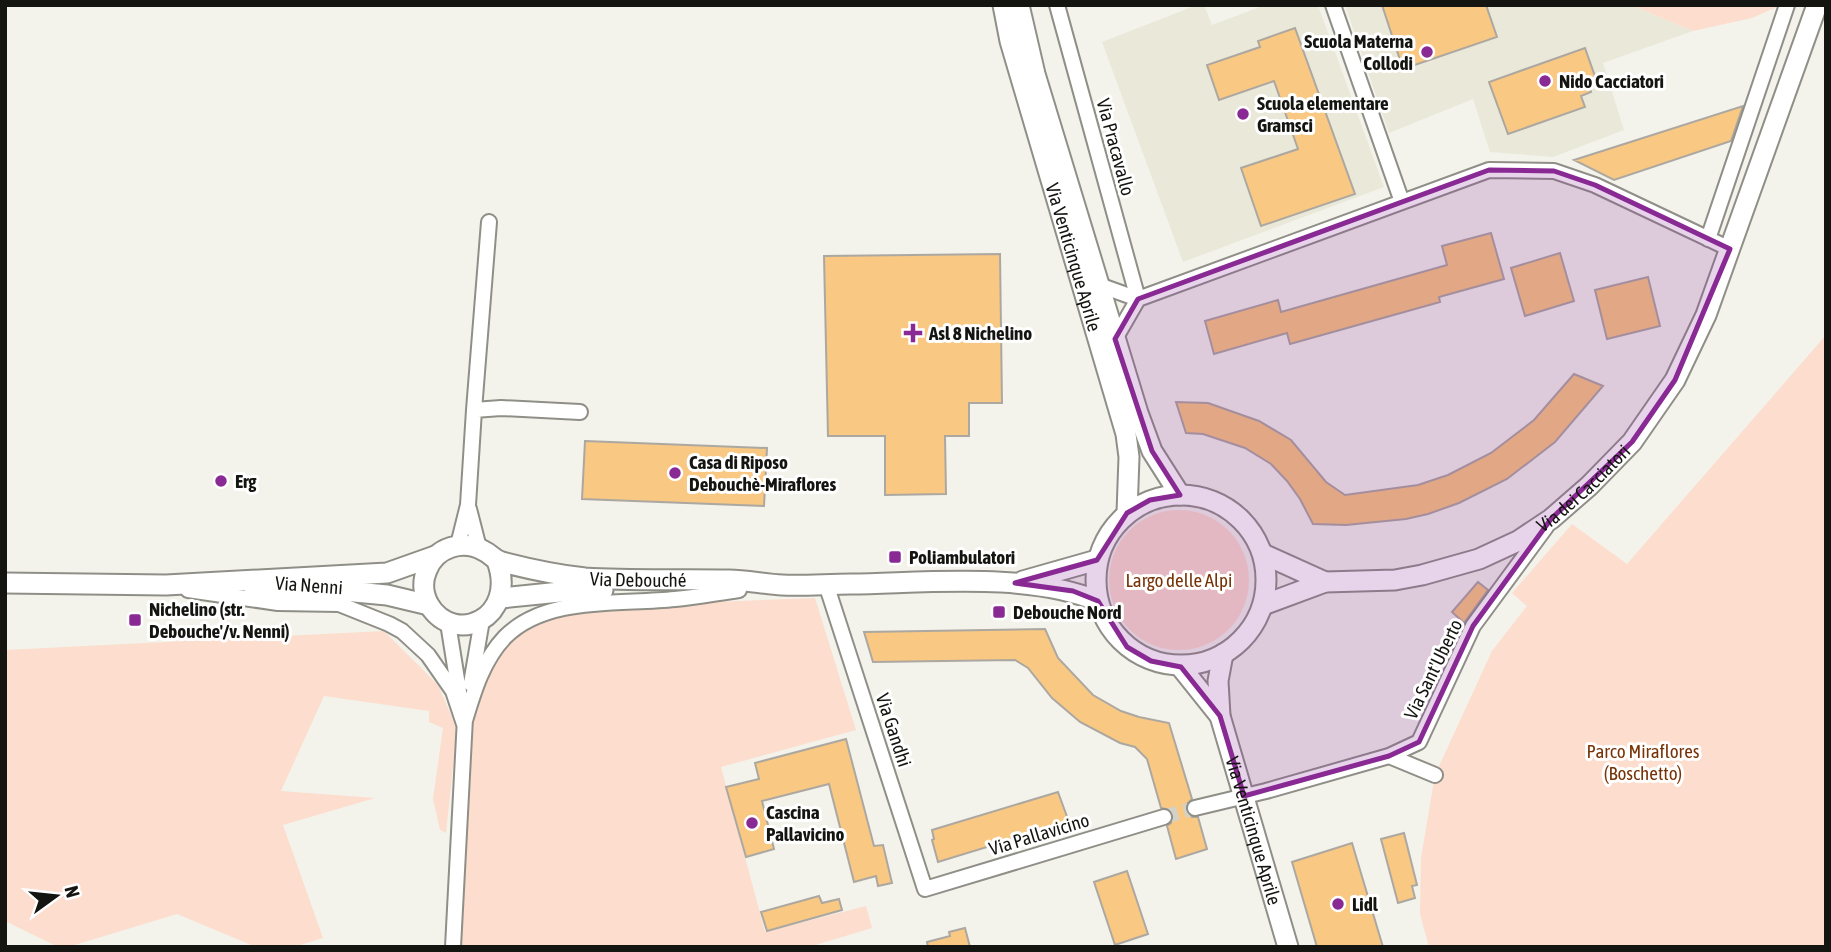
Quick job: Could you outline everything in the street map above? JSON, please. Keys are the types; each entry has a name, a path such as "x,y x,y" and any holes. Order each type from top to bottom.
{"main road":[{"name":"Via Venticinque Aprile","path":"1003,5 1010,41 1126,434 1129,457 1127,513"},
{"name":"Via Venticinque Aprile","path":"1019,5 1035,74 1115,339 1152,451 1180,495"},
{"name":"Via dei Cacciatori","path":"1263,605 1325,582 1395,580 1479,559 1518,541 1551,519 1590,486 1632,442 1675,380 1706,316 1817,5"},
{"path":"1180,495 1204,498 1230,510 1250,529 1262,554 1267,580 1263,605 1251,631 1231,651 1205,663 1180,666 1151,661 1127,647 1109,626 1098,601 1094,573 1111,530 1127,513 1150,500 1180,495"},
{"path":"173,587 387,573 458,545"},
{"name":"Via Debouché","path":"458,545 479,548 497,561 548,573 586,578 738,580 783,585"},
{"name":"Via dei Cacciatori","path":"1262,554 1325,582"},
{"path":"435,556 427,567 424,593 429,605 448,623 460,624 482,620 494,609 503,586 497,561"},
{"name":"Via Debouché","path":"1016,583 1097,560"},
{"path":"5,583 279,592 344,590 387,594 429,605"},
{"name":"Via Debouché","path":"500,598 580,590 739,590 783,585 1016,583 1073,591 1098,601"},
{"name":"Via Venticinque Aprile","path":"1223,654 1218,681 1220,716 1288,947"},
{"name":"Via Venticinque Aprile","path":"1180,666 1220,716"}],"street":[{"name":"Via Pracavallo","path":"1058,5 1138,299"},
{"path":"1333,5 1402,202"},
{"path":"1708,239 1787,5"},
{"path":"1138,299 1489,170 1554,171 1595,185 1730,249"},
{"path":"458,545 468,505 489,222"},
{"name":"Via Venticinque Aprile","path":"1099,285 1138,299 1115,339"},
{"path":"474,410 500,408 580,412"},
{"path":"468,505 479,548"},
{"name":"Via Sant'Uberto","path":"1244,796 1389,756 1419,742 1473,626 1551,519"},
{"name":"Via Gandhi","path":"826,584 925,888"},
{"name":"Via Nenni","path":"173,587 278,603 339,604 366,613 402,631 428,655 453,691 464,724"},
{"name":"Via Nenni","path":"464,724 480,674 506,637 531,620 564,607 676,599 739,590"},
{"name":"Via Nenni","path":"453,947 464,724 482,620"},
{"name":"Via Nenni","path":"448,623 464,724"},
{"path":"1389,756 1435,775"},
{"path":"1195,808 1244,796"},
{"name":"Via Pallavicino","path":"925,888 1164,817"}],"highlighted area":[{"path":"1489,170 1554,171 1595,185 1730,249 1675,380 1632,442 1551,519 1473,626 1419,742 1389,756 1244,796 1220,716 1197,685 1181,667 1151,661 1127,647 1098,601 1073,591 1015,583 1097,560 1127,513 1150,500 1180,495 1152,451 1115,339 1138,299"}],"shaded area":[{"name":"Scuola elementare Gramsci","path":"1197,5 1204,5 1212,25 1265,5 1318,5 1384,187 1183,262 1102,42"},
{"path":"1345,5 1631,5 1693,31 1603,63 1624,130 1553,157 1490,152 1473,99 1389,133"}],"green space":[{"path":"1631,5 1781,5 1752,18 1693,31"},
{"name":"Parco Miraflores (Boschetto)","path":"1826,335 1826,947 1429,947 1420,914 1421,858 1435,775 1492,651 1527,606 1512,593 1572,524 1627,564"},
{"name":"Largo delle Alpi","path":"1179,510 1206,515 1229,530 1244,553 1249,580 1244,607 1229,630 1206,645 1179,650 1152,645 1129,630 1114,607 1109,580 1114,553 1129,530 1152,515"},
{"path":"815,598 856,730 721,767 765,932 866,906 872,928 809,947 461,947 471,724 482,687 501,654 514,640 545,618 577,610"},
{"path":"384,631 438,685 457,729 446,833 440,830 433,799 443,728 429,722 429,711 324,696 281,791 375,798 283,825 323,938 294,947 256,947 177,914 68,947 58,947 5,921 5,650"}],"building":[{"path":"1382,5 1486,5 1497,37 1403,69"},
{"path":"1295,28 1355,194 1261,226 1241,168 1298,149 1274,81 1219,100 1207,65 1260,47 1258,41"},
{"path":"1585,48 1597,82 1589,85 1591,92 1581,96 1585,107 1508,134 1489,82"},
{"path":"1743,106 1731,141 1614,180 1574,160"},
{"path":"1491,233 1504,279 1439,297 1440,302 1290,344 1287,333 1214,354 1205,321 1278,300 1281,312 1447,265 1442,246"},
{"path":"1560,253 1574,301 1525,316 1511,268"},
{"name":"Asl 8 Nichelino","path":"1000,254 1002,403 969,403 969,436 945,436 946,494 885,495 885,436 828,436 824,256"},
{"path":"1648,277 1660,326 1607,339 1595,290"},
{"path":"1574,374 1603,386 1555,442 1507,479 1459,503 1428,514 1346,525 1313,524 1287,481 1271,464 1245,448 1203,434 1186,433 1176,402 1208,403 1259,421 1291,440 1326,482 1345,495 1418,485 1448,475 1491,453 1534,420"},
{"name":"Casa di Riposo Debouchè-Miraflores","path":"585,441 767,448 764,506 582,499"},
{"path":"1478,582 1488,590 1464,623 1452,612"},
{"path":"1045,629 1058,658 1093,695 1121,711 1169,723 1192,799 1186,805 1186,811 1192,817 1198,817 1207,849 1176,859 1167,826 1173,815 1170,810 1161,808 1147,759 1135,747 1120,743 1080,722 1052,698 1028,668 1015,660 873,662 864,632"},
{"name":"Cascina Pallavicino","path":"846,739 874,846 883,845 892,883 878,886 876,876 854,882 829,784 762,801 774,849 746,857 726,787 759,779 755,763"},
{"path":"1058,792 1069,822 938,862 932,830"},
{"path":"1404,833 1417,885 1412,886 1415,898 1398,903 1381,839"},
{"name":"Lidl","path":"1352,843 1383,947 1317,947 1292,862"},
{"path":"1127,871 1148,934 1115,945 1094,882"},
{"path":"819,896 822,903 839,899 842,910 767,931 761,912"},
{"path":"965,928 970,947 928,947 927,942 950,936 949,932"}],"tunnel":[{"path":"1164,817 1195,808"}],"place":[{"name":"Scuola Materna Collodi","path":"1427,52"},
{"name":"Nido Cacciatori","path":"1545,81"},
{"name":"Scuola elementare Gramsci","path":"1243,114"},
{"name":"Asl 8 Nichelino","path":"913,333"},
{"name":"Casa di Riposo Debouchè-Miraflores","path":"675,473"},
{"name":"Erg","path":"221,481"},
{"name":"Poliambulatori","path":"895,557"},
{"name":"Debouche Nord","path":"999,612"},
{"name":"Nichelino (str. Debouche'/v. Nenni)","path":"135,620"},
{"name":"Cascina Pallavicino","path":"752,823"},
{"name":"Lidl","path":"1338,904"}]}
